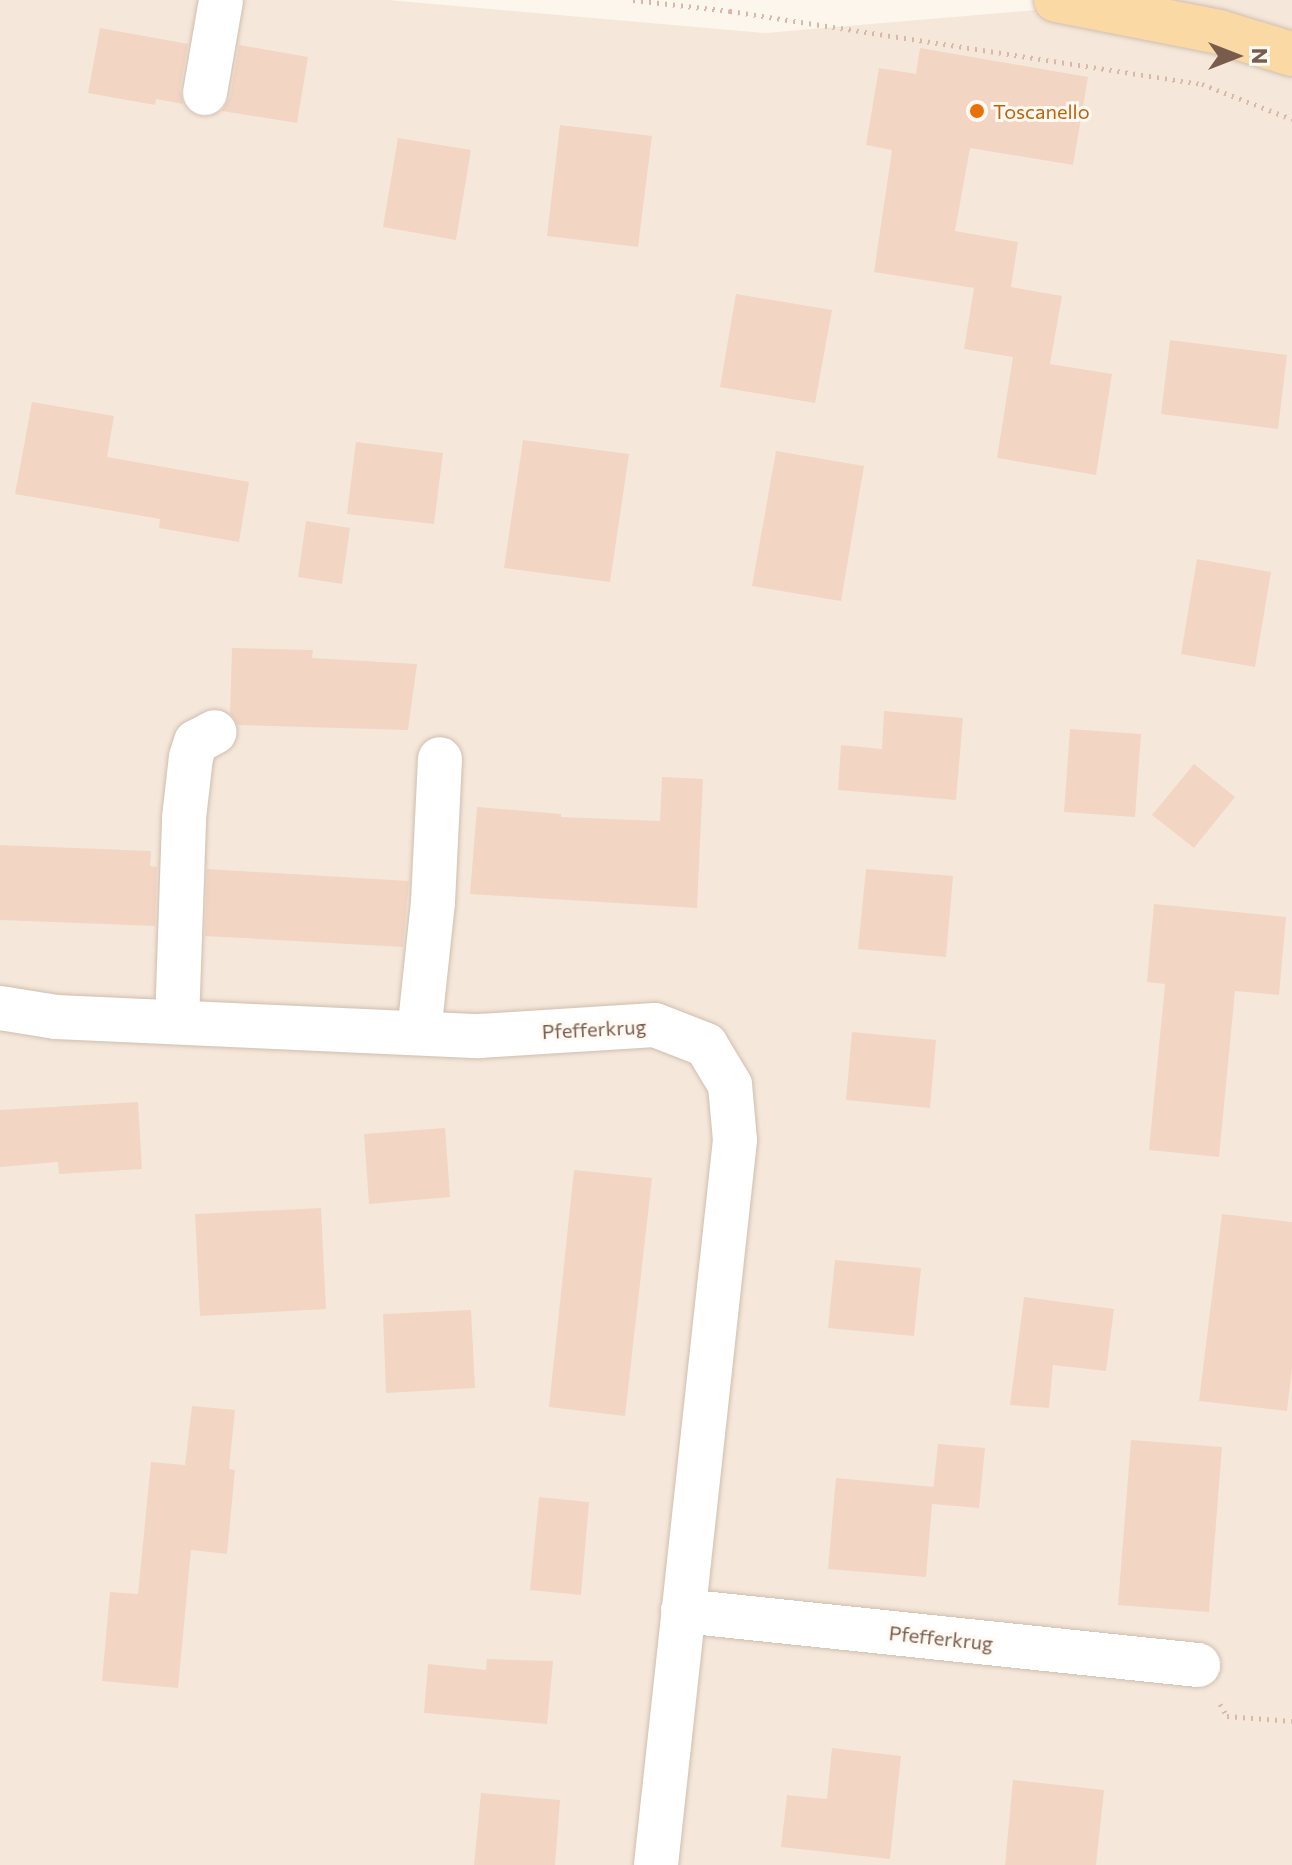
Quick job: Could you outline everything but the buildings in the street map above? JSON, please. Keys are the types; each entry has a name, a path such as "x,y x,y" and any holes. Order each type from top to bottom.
{"main road":[{"path":"1056,0 1219,32 1292,54"}],"street":[{"path":"205,93 221,0"},
{"path":"177,1022 184,818 191,757 196,742 215,732"},
{"path":"419,1033 433,902 440,759"},
{"name":"Pfefferkrug","path":"0,1008 56,1017 479,1036 655,1025 706,1045 730,1085 735,1140 656,1865"},
{"name":"Pfefferkrug","path":"683,1611 1198,1665"}],"path":[{"path":"633,0 730,11 1202,84 1292,119"},
{"path":"1198,1665 1227,1716 1292,1721"}],"shaded area":[{"path":"0,0 388,0 765,33 1154,0 1292,0 1292,1865 0,1865"}],"place":[{"name":"Toscanello","path":"977,111"}]}
